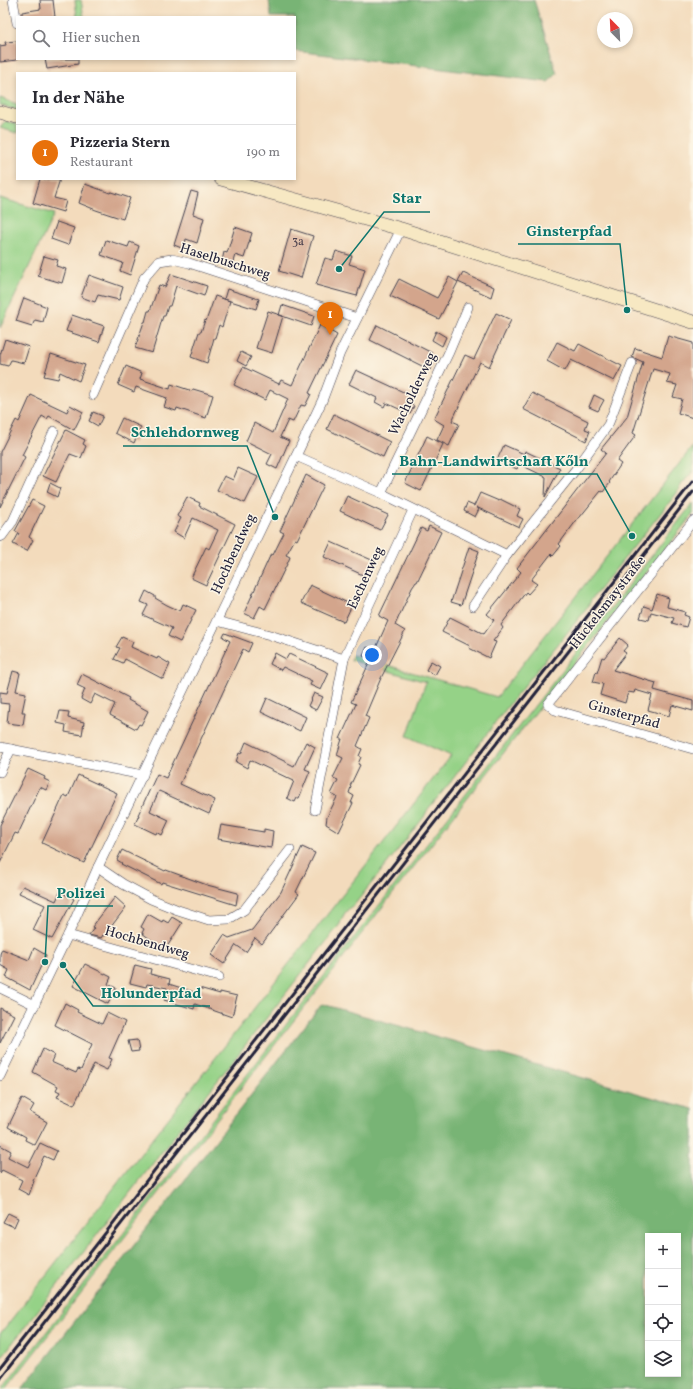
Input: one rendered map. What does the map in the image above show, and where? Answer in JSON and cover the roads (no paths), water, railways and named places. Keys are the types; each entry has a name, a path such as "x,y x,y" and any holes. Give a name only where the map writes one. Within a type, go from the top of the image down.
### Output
{"main road":[{"path":"0,112 16,117"},
{"path":"224,180 401,229 693,322"}],"street":[{"path":"13,0 16,17"},
{"name":"Hochbendweg","path":"0,1076 68,935 98,867 218,621 322,401 340,353 401,229"},
{"name":"Haselbuschweg","path":"92,395 144,278 159,261 172,259 189,263 358,318"},
{"name":"Wacholderweg","path":"381,493 468,307"},
{"path":"473,606 507,555 576,469 608,425 632,363"},
{"path":"0,537 13,521 54,431"},
{"path":"296,456 381,493 507,555"},
{"name":"Eschenweg","path":"315,810 344,659 414,510"},
{"name":"Hückelsmaystraße","path":"548,704 693,521"},
{"path":"218,621 270,635 344,659"},
{"name":"Ginsterpfad","path":"548,704 555,710 693,749"},
{"path":"0,747 143,775"},
{"path":"0,772 11,749"},
{"path":"98,867 123,884 151,899 178,910 209,920 229,919 244,910 290,850"},
{"name":"Hochbendweg","path":"68,935 219,977"},
{"path":"0,988 35,1005"}],"railway":[{"path":"0,1368 693,481"},
{"path":"0,1379 693,492"}],"place":[{"name":"Star","path":"339,269"},
{"name":"Ginsterpfad","path":"627,310"},
{"name":"Pizzeria Stern","path":"330,335"},
{"name":"Schlehdornweg","path":"275,517"},
{"name":"Bahn-Landwirtschaft Kőln","path":"632,536"},
{"name":"Polizei","path":"45,962"},
{"name":"Holunderpfad","path":"63,965"}]}
